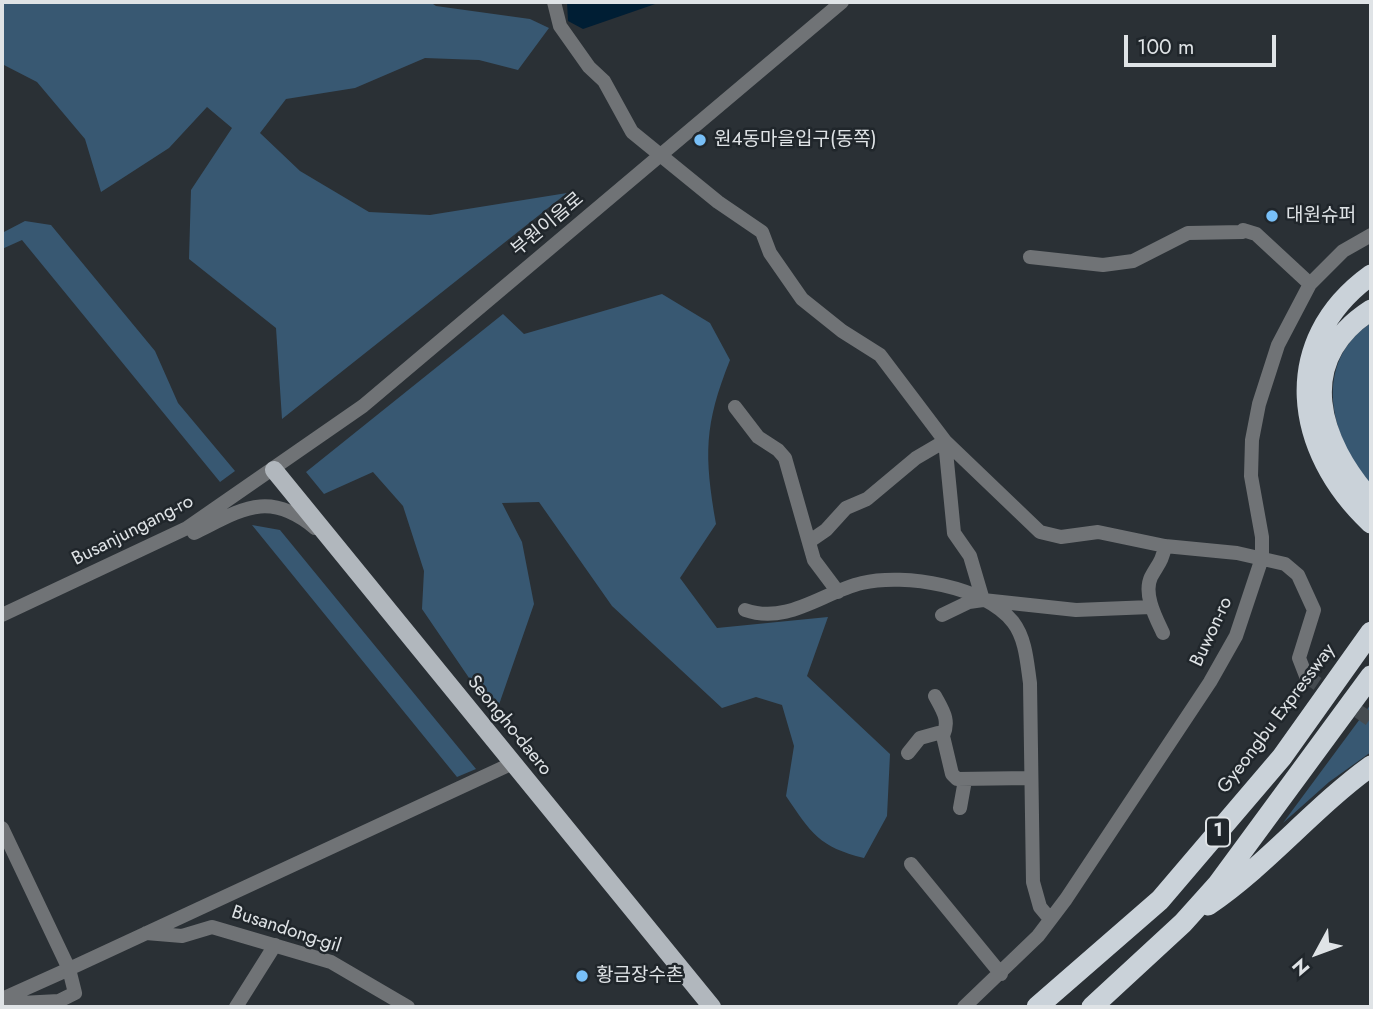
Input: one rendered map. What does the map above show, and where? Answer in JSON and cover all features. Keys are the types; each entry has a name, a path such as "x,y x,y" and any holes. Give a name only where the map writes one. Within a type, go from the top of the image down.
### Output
{"highway":[{"path":"1371,275 1333,310 1307,371 1306,401 1312,434 1321,458 1332,478 1371,523"},
{"path":"1371,310 1357,319 1333,348 1322,383 1322,417 1333,449 1351,477 1371,500"},
{"name":"Gyeongbu Expressway","path":"1037,1007 1160,900 1282,757 1371,632"},
{"name":"1","path":"1092,1007 1184,923 1269,817 1371,676"},
{"path":"1184,923 1234,888 1309,816 1371,766"}],"main road":[{"name":"Seongho-daero","path":"274,470 712,1007"}],"street":[{"path":"554,2 560,26 570,43 604,81 632,132 762,232 770,253 802,299 842,331 880,355 945,442 1040,532 1061,537 1098,532 1165,546 1262,558 1285,564 1298,575 1314,610 1299,657 1306,676"},
{"name":"부원이음로","path":"274,470 363,406 842,2"},
{"path":"1030,257 1103,265 1133,261 1188,233 1243,231 1256,233 1310,284"},
{"name":"Buwon-ro","path":"964,1007 1001,974 1050,919 1210,682 1236,636 1262,558 1262,537 1251,476 1252,440 1259,404 1278,345 1310,284 1343,251 1371,235"},
{"path":"735,407 758,438 778,450 785,458 814,560 838,592"},
{"path":"810,541 826,530 846,508 867,499 916,457 945,442"},
{"path":"945,442 954,533 970,556 983,600"},
{"name":"Busanjungang-ro","path":"2,615 187,528 274,470"},
{"path":"149,547 186,537 250,506 260,505 270,505 301,517 334,544"},
{"path":"1163,633 1151,607 1150,579 1162,564 1165,546"},
{"path":"745,610 758,614 774,614 795,610 860,583 882,579 923,581 983,600 1076,610 1151,607"},
{"path":"942,614 969,602 983,600 999,609 1013,622 1026,655 1030,683 1033,883 1040,907 1050,919"},
{"path":"935,696 947,717 943,736 952,774 957,779 1030,778"},
{"path":"908,753 920,738 937,733 943,736"},
{"path":"2,999 513,763"},
{"path":"960,808 965,780"},
{"path":"2,828 69,969 75,993 59,1001 2,1004"},
{"path":"911,864 1001,974"},
{"name":"Busandong-gil","path":"144,933 182,936 212,927 331,962 408,1007"},
{"path":"236,1007 275,945"}],"shaded area":[{"path":"2,2 430,2 436,6 530,19 549,28 518,70 479,60 425,58 355,88 286,99 260,133 300,171 369,212 430,215 567,193 282,419 276,328 189,259 191,190 232,128 207,107 169,148 101,192 85,139 37,82 2,64"},
{"path":"567,2 661,2 583,29 568,21"},
{"path":"25,221 51,225 155,351 178,403 235,471 220,482 22,240 2,249 2,233"},
{"path":"662,294 710,323 730,360 715,403 709,440 709,478 716,524 680,578 717,628 828,617 807,676 890,754 887,816 864,858 836,849 818,837 802,820 786,796 794,746 782,705 756,697 722,708 612,606 539,502 502,503 522,542 534,604 495,716 422,609 424,571 403,506 373,472 324,494 306,472 503,314 524,334"},
{"path":"1371,323 1371,484 1345,445 1333,400 1334,379 1340,358 1352,339"},
{"path":"252,525 280,530 476,769 457,777"},
{"path":"1371,704 1371,752 1329,782 1283,823"}],"tunnel":[{"path":"1306,676 1371,720"}],"place":[{"name":"원4동마을입구(동쪽)","path":"700,140"},
{"name":"대원슈퍼","path":"1272,216"},
{"name":"황금장수촌","path":"582,976"}]}
